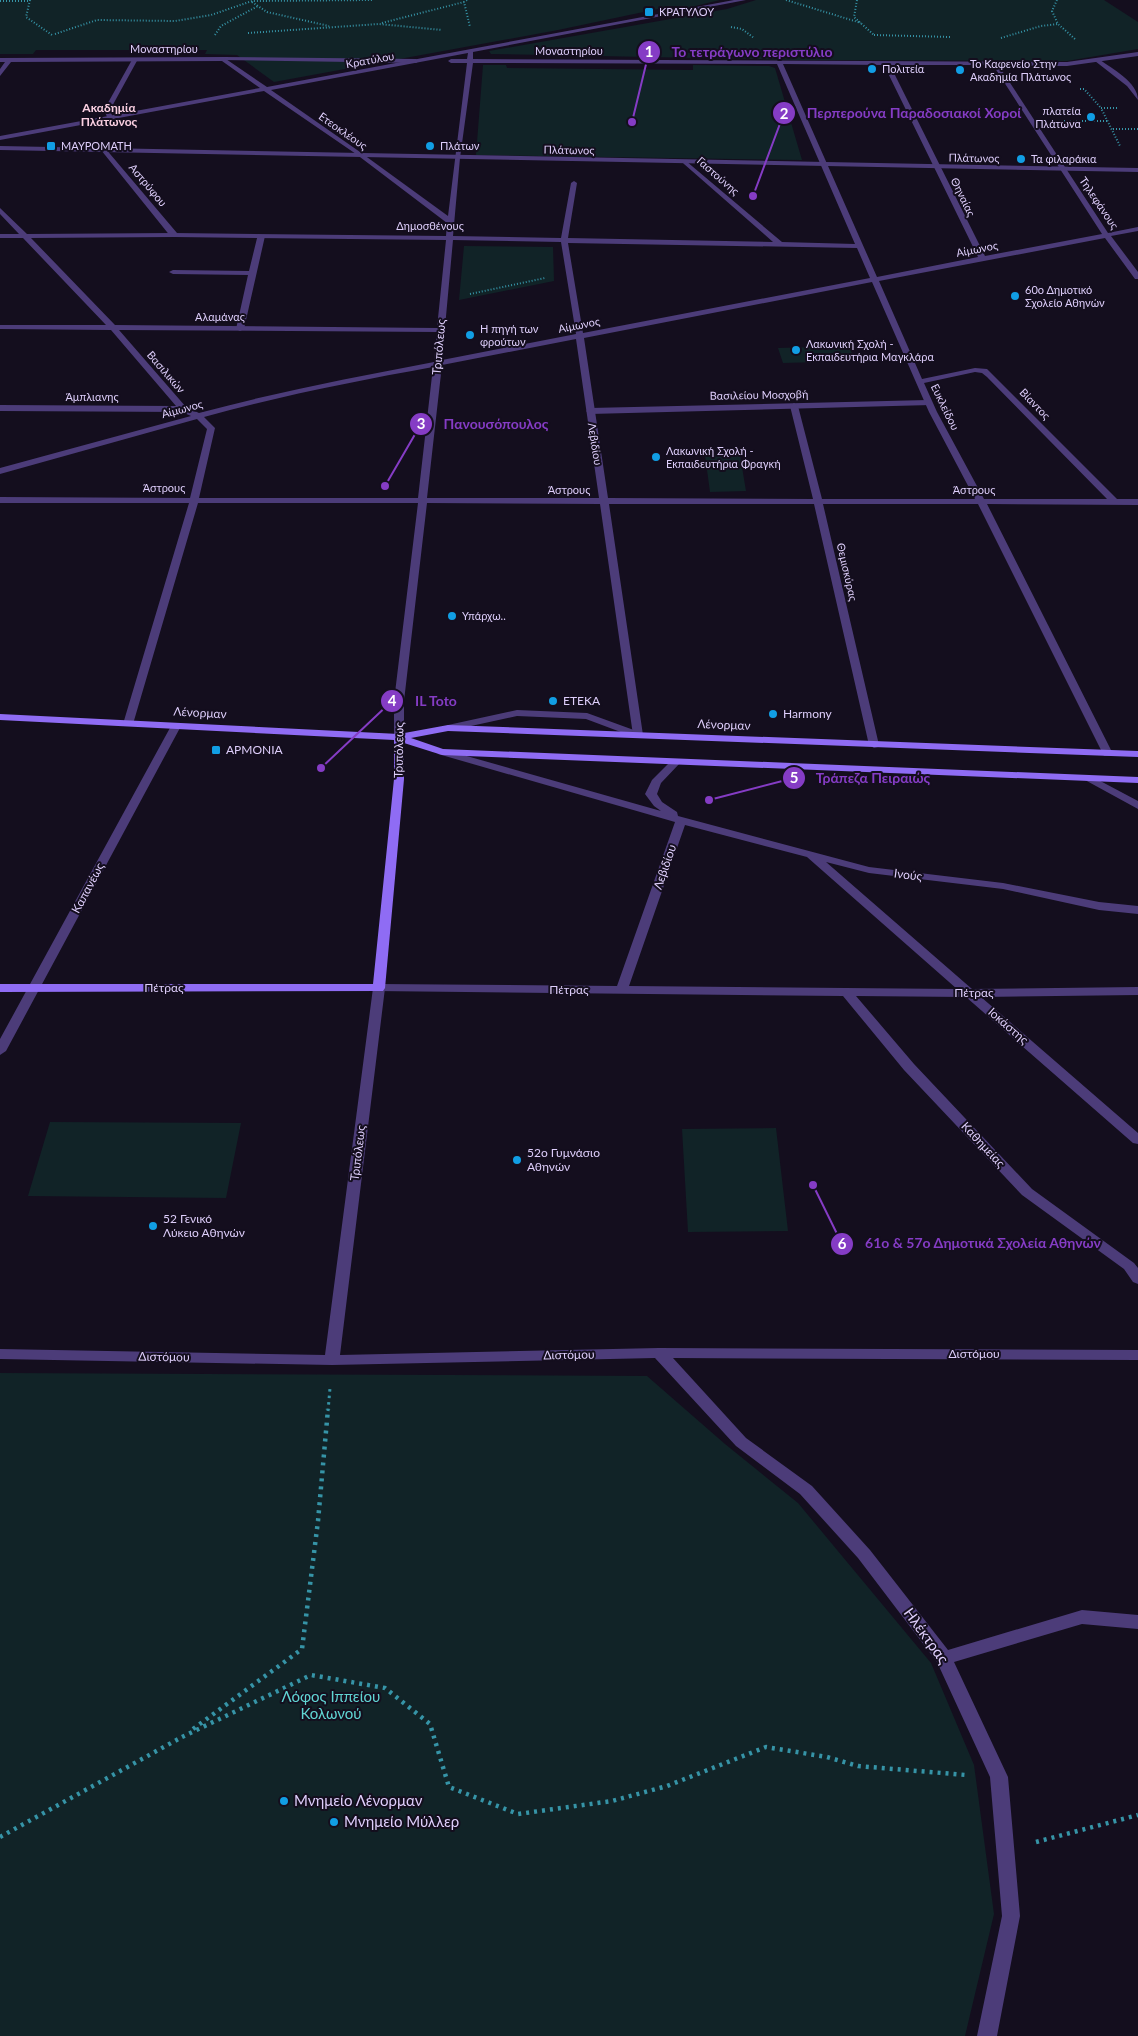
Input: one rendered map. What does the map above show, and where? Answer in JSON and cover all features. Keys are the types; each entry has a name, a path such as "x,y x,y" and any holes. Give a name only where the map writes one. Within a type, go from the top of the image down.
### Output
{"main road":[{"name":"Λένορμαν","path":"0,717 399,737 448,728 1138,754"},
{"name":"Λένορμαν","path":"399,737 442,752 1138,780"},
{"name":"Τριπόλεως","path":"379,988 399,779 399,737"},
{"name":"Πέτρας","path":"0,988 379,988"}],"street":[{"name":"Κρατύλου","path":"0,138 743,0"},
{"name":"Τριπόλεως","path":"399,737 399,701 437,363 456,158 471,51"},
{"name":"Μοναστηρίου","path":"0,60 223,59 1067,64 1138,54"},
{"path":"110,118 107,110 135,59"},
{"name":"Ετεοκλέους","path":"223,59 451,222"},
{"path":"0,74 9,60"},
{"path":"1098,60 1129,85 1138,98"},
{"name":"Ευκλείδου","path":"778,62 928,403 981,502 1108,754"},
{"name":"Θηναίας","path":"886,62 983,259"},
{"name":"Τηλεφάνους","path":"995,64 1106,235 1138,277"},
{"name":"Πλάτωνος","path":"0,148 1135,170"},
{"name":"Αστρύφου","path":"103,149 174,235"},
{"name":"Γαστούνης","path":"686,162 781,245"},
{"name":"Λεβιδίου","path":"574,183 564,239 580,336 638,735"},
{"name":"Βασιλικών","path":"0,210 113,328 183,409 198,416"},
{"name":"Αίμωνος","path":"0,471 198,416 306,390 437,363 1138,229"},
{"name":"Δημοσθένους","path":"0,236 174,235 564,239 859,246"},
{"path":"240,328 261,236"},
{"path":"173,272 253,272"},
{"name":"Αλαμάνας","path":"0,327 440,330"},
{"name":"Βίαντος","path":"919,382 975,370 984,370 1115,502"},
{"name":"Βασιλείου Μοσχοβή","path":"590,411 928,403"},
{"name":"Θεμισκύρας","path":"794,406 874,745"},
{"name":"Άμπλιανης","path":"0,408 183,409"},
{"path":"128,724 194,500 211,428 198,416"},
{"name":"Άστρους","path":"0,500 1138,502"},
{"path":"448,728 517,712 587,716 638,735"},
{"name":"Καπανέως","path":"0,1051 176,726"},
{"name":"Λένορμαν","path":"442,752 681,820"},
{"path":"675,762 656,782 651,794 658,804 681,820"},
{"path":"1089,778 1138,806"},
{"name":"Λεβιδίου","path":"622,990 681,820"},
{"name":"Ινούς","path":"681,820 869,870 1003,886 1099,906 1138,910"},
{"name":"Ιοκάστης","path":"809,853 1138,1140"},
{"name":"Τριπόλεως","path":"332,1360 379,988"},
{"name":"Πέτρας","path":"379,988 971,993 1138,991"},
{"name":"Καθημείας","path":"846,991 909,1067 1027,1192 1129,1266 1138,1278"},
{"name":"Διστόμου","path":"0,1354 332,1360 659,1353 1138,1355"},
{"name":"Ηλέκτρας","path":"659,1353 741,1442 806,1490 864,1554 944,1658 999,1778 1011,1916 987,2036"},
{"path":"944,1658 1082,1617 1138,1622"}],"path":[{"path":"0,1 29,0 26,17 52,35 62,35"},
{"path":"44,38 97,20 175,21 211,15 251,1 372,0"},
{"path":"786,0 861,23"},
{"path":"857,0 854,17 874,35 886,62"},
{"path":"1057,0 1052,11 1058,24 1098,60"},
{"path":"251,1 267,12 333,27"},
{"path":"379,24 464,2"},
{"path":"215,35 221,26 236,16 258,6"},
{"path":"244,33 379,24 444,30"},
{"path":"725,26 742,29 758,41"},
{"path":"874,35 951,37"},
{"path":"1075,89 1084,88 1101,108 1135,170"},
{"path":"1101,108 1119,108"},
{"path":"1032,122 1108,121"},
{"path":"1113,129 1138,129"},
{"path":"443,300 570,273"},
{"path":"182,1737 302,1649 318,1521 332,1360"},
{"path":"0,1838 182,1737 311,1675 385,1688 430,1724 449,1787 518,1814 612,1800 658,1788 766,1747 827,1757 858,1766 999,1778"},
{"path":"1004,1850 1138,1815"}],"green space":[{"path":"0,0 720,0 687,8 672,6 558,30 274,82 237,55 205,54 207,50 36,50 33,54 0,54"},
{"path":"756,0 1104,0 1138,22 1138,49 1067,61 797,60 491,54 489,51 727,9"},
{"path":"483,65 506,65 507,68 693,70 693,65 769,66 775,68 802,160 476,155"},
{"path":"464,246 553,247 554,281 459,300"},
{"path":"849,346 855,361 783,363 778,348"},
{"path":"705,455 740,455 746,491 710,492"},
{"path":"50,1122 241,1123 226,1198 28,1196"},
{"path":"776,1128 788,1231 688,1232 682,1129"},
{"name":"Λόφος Ιππείου Κολωνού","path":"0,1373 647,1376 725,1444 798,1503 931,1663 974,1765 994,1914 965,2036 0,2036"}],"place":[{"name":"ΚΡΑΤΥΛΟΥ","path":"649,12"},
{"name":"Πολιτεία","path":"872,69"},
{"name":"Το Καφενείο Στην Ακαδημία Πλάτωνος","path":"960,70"},
{"name":"πλατεία Πλάτωνα","path":"1091,117"},
{"name":"Το τετράγωνο περιστύλιο","path":"632,122"},
{"name":"ΜΑΥΡΟΜΑΤΗ","path":"51,146"},
{"name":"Πλάτων","path":"430,146"},
{"name":"Τα φιλαράκια","path":"1021,159"},
{"name":"Περπερούνα Παραδοσιακοί Χοροί","path":"753,196"},
{"name":"60ο Δημοτικό Σχολείο Αθηνών","path":"1015,296"},
{"name":"Η πηγή των φρούτων","path":"470,335"},
{"name":"Λακωνική Σχολή - Εκπαιδευτήρια Μαγκλάρα","path":"796,350"},
{"name":"Λακωνική Σχολή - Εκπαιδευτήρια Φραγκή","path":"656,457"},
{"name":"Πανουσόπουλος","path":"385,486"},
{"name":"Υπάρχω..","path":"452,616"},
{"name":"ΕΤΕΚΑ","path":"553,701"},
{"name":"Harmony","path":"773,714"},
{"name":"ΑΡΜΟΝΙΑ","path":"216,750"},
{"name":"IL Toto","path":"321,768"},
{"name":"Τράπεζα Πειραιώς","path":"709,800"},
{"name":"52ο Γυμνάσιο Αθηνών","path":"517,1160"},
{"name":"61ο & 57ο Δημοτικά Σχολεία Αθηνών","path":"813,1185"},
{"name":"52 Γενικό Λύκειο Αθηνών","path":"153,1226"},
{"name":"Μνημείο Λένορμαν","path":"284,1801"},
{"name":"Μνημείο Μύλλερ","path":"334,1822"}],"district":[{"name":"Ακαδημία Πλάτωνος","path":"109,115"}]}
